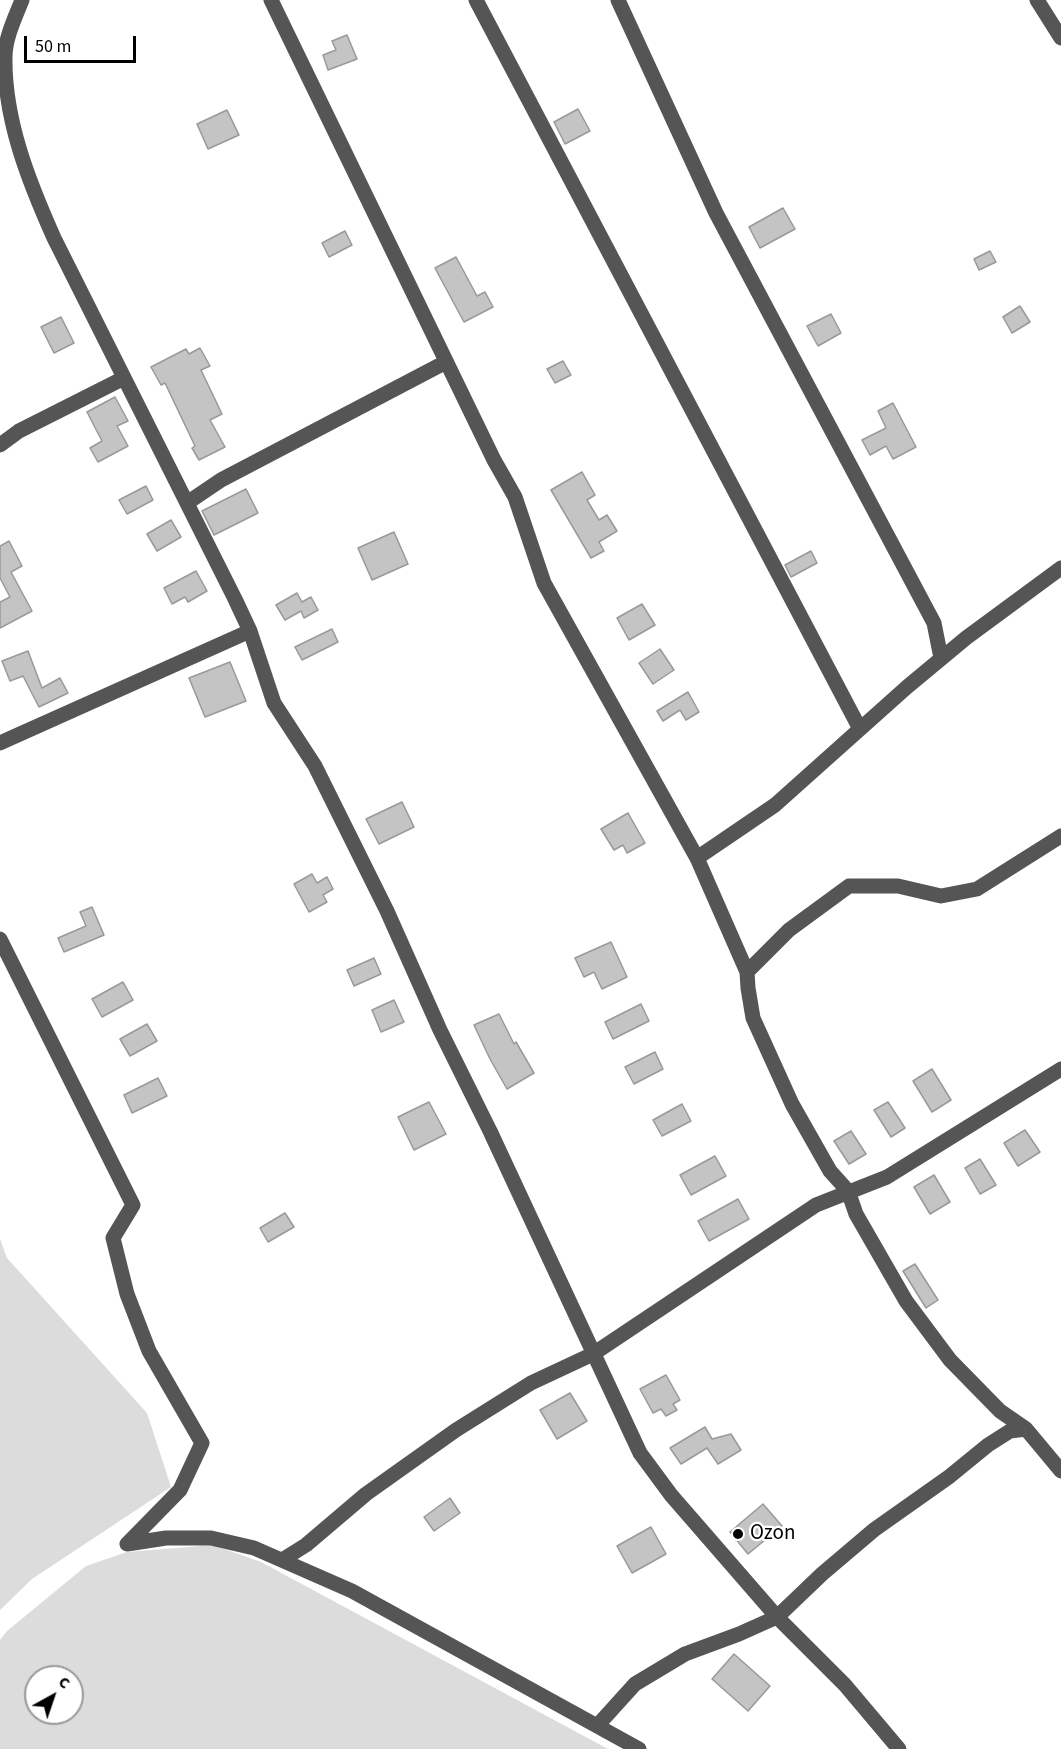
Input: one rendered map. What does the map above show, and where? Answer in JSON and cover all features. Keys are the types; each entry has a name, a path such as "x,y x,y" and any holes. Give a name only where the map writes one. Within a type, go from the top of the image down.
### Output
{"street":[{"path":"22,0 12,26 5,56 10,107 28,178 54,238 249,631 274,704 315,766 387,911 440,1030 490,1131 640,1453 671,1495 777,1617 845,1685 899,1749"},
{"path":"271,0 494,460 515,497 544,583 698,858 747,972 753,1018 792,1104 830,1171 848,1191 856,1214 906,1301 950,1360 1000,1411 1026,1429 1061,1471"},
{"path":"476,0 860,729"},
{"path":"618,0 716,213 934,622 941,658"},
{"path":"1038,0 1061,38"},
{"path":"187,503 221,480 446,362"},
{"path":"0,445 19,431 124,378"},
{"path":"698,858 775,805 941,658 1061,568"},
{"path":"0,743 249,631"},
{"path":"747,972 789,930 849,886 898,886 941,896 977,889 1061,836"},
{"path":"0,939 133,1205 113,1238 127,1294 149,1351 202,1443 180,1490 127,1544 166,1538 211,1538 254,1548 352,1591 639,1749"},
{"path":"282,1560 306,1545 366,1494 456,1430 531,1383 593,1354 816,1205 887,1177 1061,1069"},
{"path":"597,1726 635,1684 685,1654 777,1617 822,1574 875,1530 950,1476 988,1445 1010,1431 1026,1429"}],"shaded area":[{"path":"0,1239 7,1258 147,1413 171,1487 32,1579 0,1610"},
{"path":"213,1545 261,1562 608,1749 0,1749 0,1640 7,1631 86,1566 127,1552"}],"building":[{"path":"347,35 357,59 328,70 323,55 336,50 332,41"},
{"path":"578,109 590,131 565,144 554,122"},
{"path":"227,110 239,135 208,149 197,124"},
{"path":"783,208 795,229 760,248 749,227"},
{"path":"345,231 352,245 329,257 322,243"},
{"path":"990,251 996,262 979,270 974,259"},
{"path":"456,257 477,296 485,292 493,307 464,322 435,268"},
{"path":"1020,306 1030,322 1012,333 1003,317"},
{"path":"831,314 841,333 818,346 807,326"},
{"path":"61,317 74,343 54,353 41,327"},
{"path":"200,348 210,366 201,370 222,414 210,420 225,447 199,460 192,448 195,446 165,383 161,385 151,367 186,349 189,354"},
{"path":"563,361 571,375 555,383 547,369"},
{"path":"115,397 128,421 117,426 128,446 98,462 90,448 102,441 87,412"},
{"path":"893,403 916,447 893,459 886,446 870,455 862,440 886,428 878,411"},
{"path":"582,472 595,495 587,500 599,520 607,515 617,531 599,542 604,551 591,558 551,490"},
{"path":"146,486 153,500 127,514 119,500"},
{"path":"246,489 258,513 214,535 202,511"},
{"path":"171,520 181,537 157,551 147,534"},
{"path":"394,532 408,564 372,580 358,548"},
{"path":"9,541 22,566 11,572 32,611 0,628 0,602 10,597 0,578 0,546"},
{"path":"811,551 817,563 791,577 785,565"},
{"path":"196,571 207,591 188,602 185,597 172,604 164,588"},
{"path":"297,593 302,602 311,597 318,610 304,618 301,611 285,620 276,605"},
{"path":"642,604 655,625 629,640 617,618"},
{"path":"332,629 338,642 302,660 295,647"},
{"path":"660,649 674,670 653,684 639,663"},
{"path":"28,651 42,688 60,678 68,693 39,707 23,676 10,681 2,661"},
{"path":"230,662 246,701 205,717 189,678"},
{"path":"688,692 699,712 686,720 680,710 663,721 657,711"},
{"path":"402,802 414,827 379,844 366,819"},
{"path":"628,813 645,843 627,853 623,845 614,850 601,829"},
{"path":"312,874 317,883 327,877 333,889 323,895 327,902 309,912 294,884"},
{"path":"92,907 104,935 64,952 58,938 86,926 80,912"},
{"path":"611,942 627,977 602,989 594,972 584,977 575,958"},
{"path":"374,958 381,974 354,986 347,970"},
{"path":"123,982 133,1000 102,1017 92,999"},
{"path":"394,1000 404,1022 381,1032 372,1010"},
{"path":"641,1004 649,1021 613,1039 605,1022"},
{"path":"499,1014 514,1044 516,1042 534,1073 507,1089 474,1025"},
{"path":"147,1024 157,1041 130,1056 120,1039"},
{"path":"655,1052 663,1069 634,1084 625,1067"},
{"path":"932,1069 951,1100 932,1112 913,1081"},
{"path":"158,1078 167,1096 132,1113 124,1095"},
{"path":"429,1102 446,1134 414,1150 398,1117"},
{"path":"888,1102 905,1128 891,1137 874,1110"},
{"path":"682,1104 691,1121 662,1136 653,1120"},
{"path":"1025,1130 1040,1152 1018,1166 1004,1143"},
{"path":"851,1131 866,1154 849,1164 834,1141"},
{"path":"715,1156 726,1176 691,1195 680,1175"},
{"path":"980,1159 996,1185 980,1194 965,1168"},
{"path":"934,1175 950,1202 930,1214 914,1187"},
{"path":"738,1199 749,1219 709,1241 698,1221"},
{"path":"285,1213 294,1227 268,1242 260,1228"},
{"path":"915,1264 938,1300 926,1308 903,1271"},
{"path":"666,1375 680,1400 673,1404 677,1410 666,1416 661,1409 653,1413 640,1389"},
{"path":"570,1393 587,1421 557,1439 540,1410"},
{"path":"705,1427 712,1439 731,1434 741,1450 718,1464 707,1448 681,1464 670,1448"},
{"path":"450,1498 460,1513 434,1531 424,1517"},
{"path":"763,1504 782,1526 748,1554 730,1532"},
{"path":"651,1527 666,1554 632,1573 617,1546"},
{"path":"734,1654 770,1686 748,1711 712,1679"}],"place":[{"name":"Ozon","path":"738,1534"}]}
